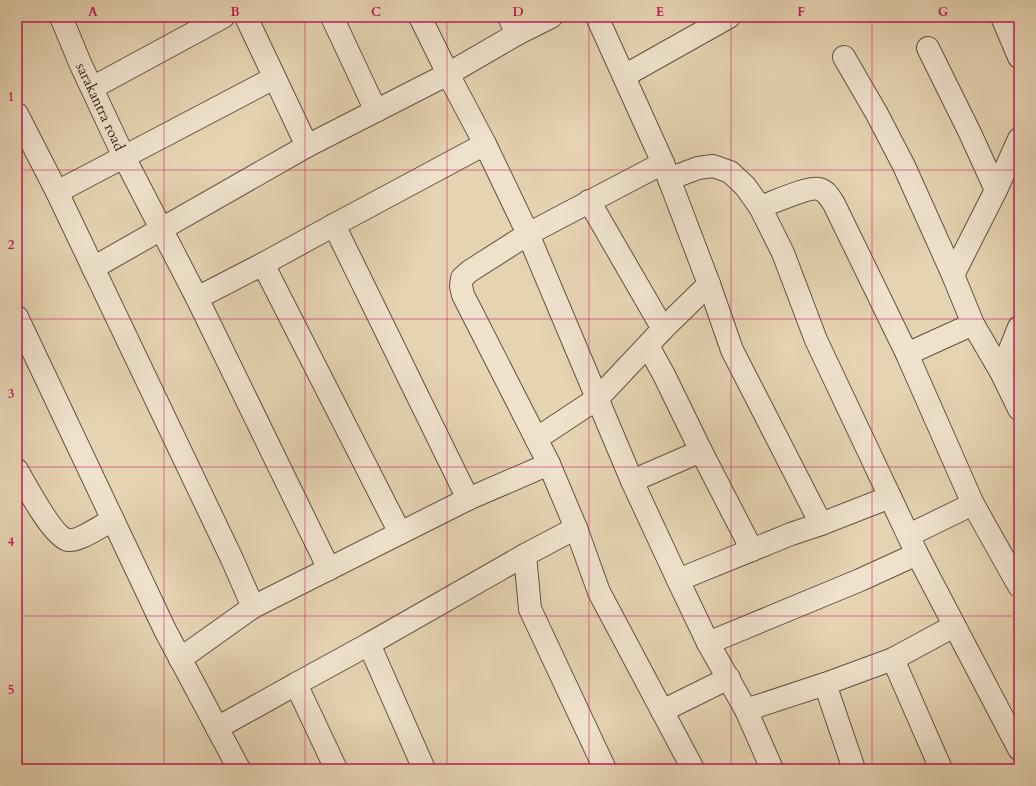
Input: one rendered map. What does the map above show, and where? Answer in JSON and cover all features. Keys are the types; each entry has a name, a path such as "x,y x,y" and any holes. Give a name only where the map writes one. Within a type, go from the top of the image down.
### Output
{"street":[{"name":"sarakantra road","path":"56,192 124,157 61,17"},
{"path":"92,88 223,17"},
{"path":"246,17 307,146"},
{"path":"332,17 376,111"},
{"path":"420,17 485,144 528,234 632,481 708,643 746,710 772,769"},
{"path":"93,268 307,146 448,74 513,26 551,17"},
{"path":"597,17 666,171 709,284 732,350 821,524"},
{"path":"624,76 729,17"},
{"path":"1002,17 1019,57"},
{"path":"928,48 996,190"},
{"path":"844,57 877,114 904,166 973,324 1009,366"},
{"path":"274,78 124,157 197,298 329,569"},
{"path":"17,114 93,268 232,559 253,607"},
{"path":"952,275 996,190 1019,139"},
{"path":"197,298 485,144"},
{"path":"693,769 599,592 576,528 549,464 462,295 461,286 462,278 470,271 528,234 589,201 666,171 713,166 730,172 745,186 760,207 783,253 816,340 890,497 954,626 1019,749"},
{"path":"760,207 809,189 819,189 827,193 834,204 907,354 973,504 1019,586"},
{"path":"589,201 663,329"},
{"path":"334,225 468,499"},
{"path":"263,264 400,533"},
{"path":"536,439 598,398 663,329 709,284"},
{"path":"17,317 165,630 239,769"},
{"path":"907,354 973,324"},
{"path":"1019,327 1009,366 1019,409"},
{"path":"648,346 752,550"},
{"path":"632,481 701,451"},
{"path":"180,659 253,607 468,499 549,464"},
{"path":"17,470 47,520 59,535 67,540 77,539 113,520"},
{"path":"678,580 791,534 890,497"},
{"path":"708,643 860,580 973,504"},
{"path":"217,728 369,644 525,555 576,528"},
{"path":"525,555 530,609 604,769"},
{"path":"746,710 825,684 893,659 954,626"},
{"path":"369,644 424,769"},
{"path":"893,659 941,769"},
{"path":"662,711 729,678"},
{"path":"296,684 336,769"},
{"path":"825,684 854,769"}]}
